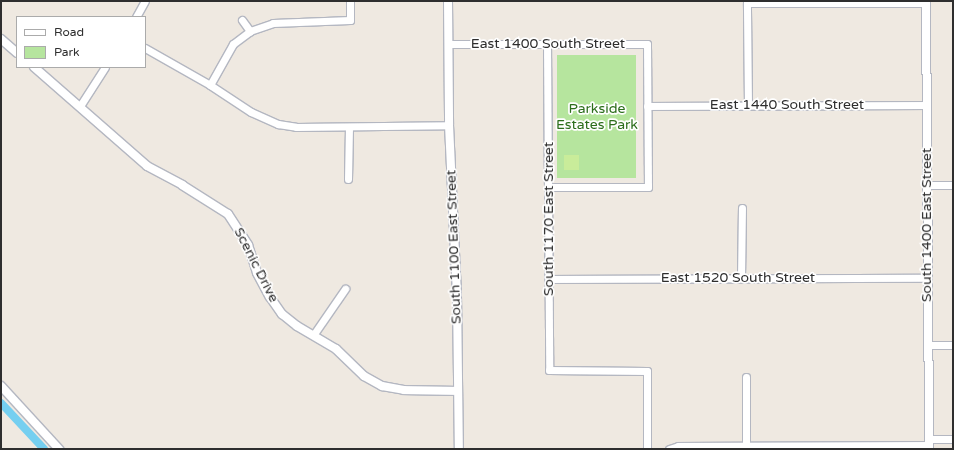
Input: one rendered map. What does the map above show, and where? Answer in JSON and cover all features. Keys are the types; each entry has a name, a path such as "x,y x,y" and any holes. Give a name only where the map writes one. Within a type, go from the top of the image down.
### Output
{"street":[{"path":"137,16 145,1"},
{"path":"210,85 233,44 250,31 273,23 350,20 350,1"},
{"name":"South 1100 East Street","path":"448,1 449,125 457,296 457,391 459,449"},
{"path":"748,105 747,3 926,2"},
{"name":"South 1400 East Street","path":"926,2 928,445"},
{"path":"242,20 250,31"},
{"path":"1,39 16,52"},
{"name":"East 1400 South Street","path":"448,44 647,44 648,106"},
{"name":"South 1170 East Street","path":"547,44 549,370 647,371 647,449"},
{"path":"146,49 210,85 251,112 269,121 296,127 449,125"},
{"name":"Scenic Drive","path":"35,68 147,166 182,185 228,214 248,245 257,273 270,298 282,314 297,326 314,334 336,349 364,376 382,386 404,390 457,391"},
{"path":"80,106 104,68"},
{"name":"East 1440 South Street","path":"648,106 926,105"},
{"path":"549,187 648,187 648,106"},
{"path":"348,179 349,127"},
{"path":"927,185 953,185"},
{"path":"741,278 742,208"},
{"name":"East 1520 South Street","path":"549,279 927,278"},
{"path":"314,334 345,289"},
{"path":"928,345 953,345"},
{"path":"746,377 746,447"},
{"path":"1,386 59,449"},
{"path":"669,449 678,446 746,447 928,445 953,439"}],"green space":[{"name":"Parkside Estates Park","path":"557,55 636,55 636,178 557,178"},
{"path":"564,155 579,155 579,170 564,170"}],"waterway":[{"path":"1,403 44,449"}]}
